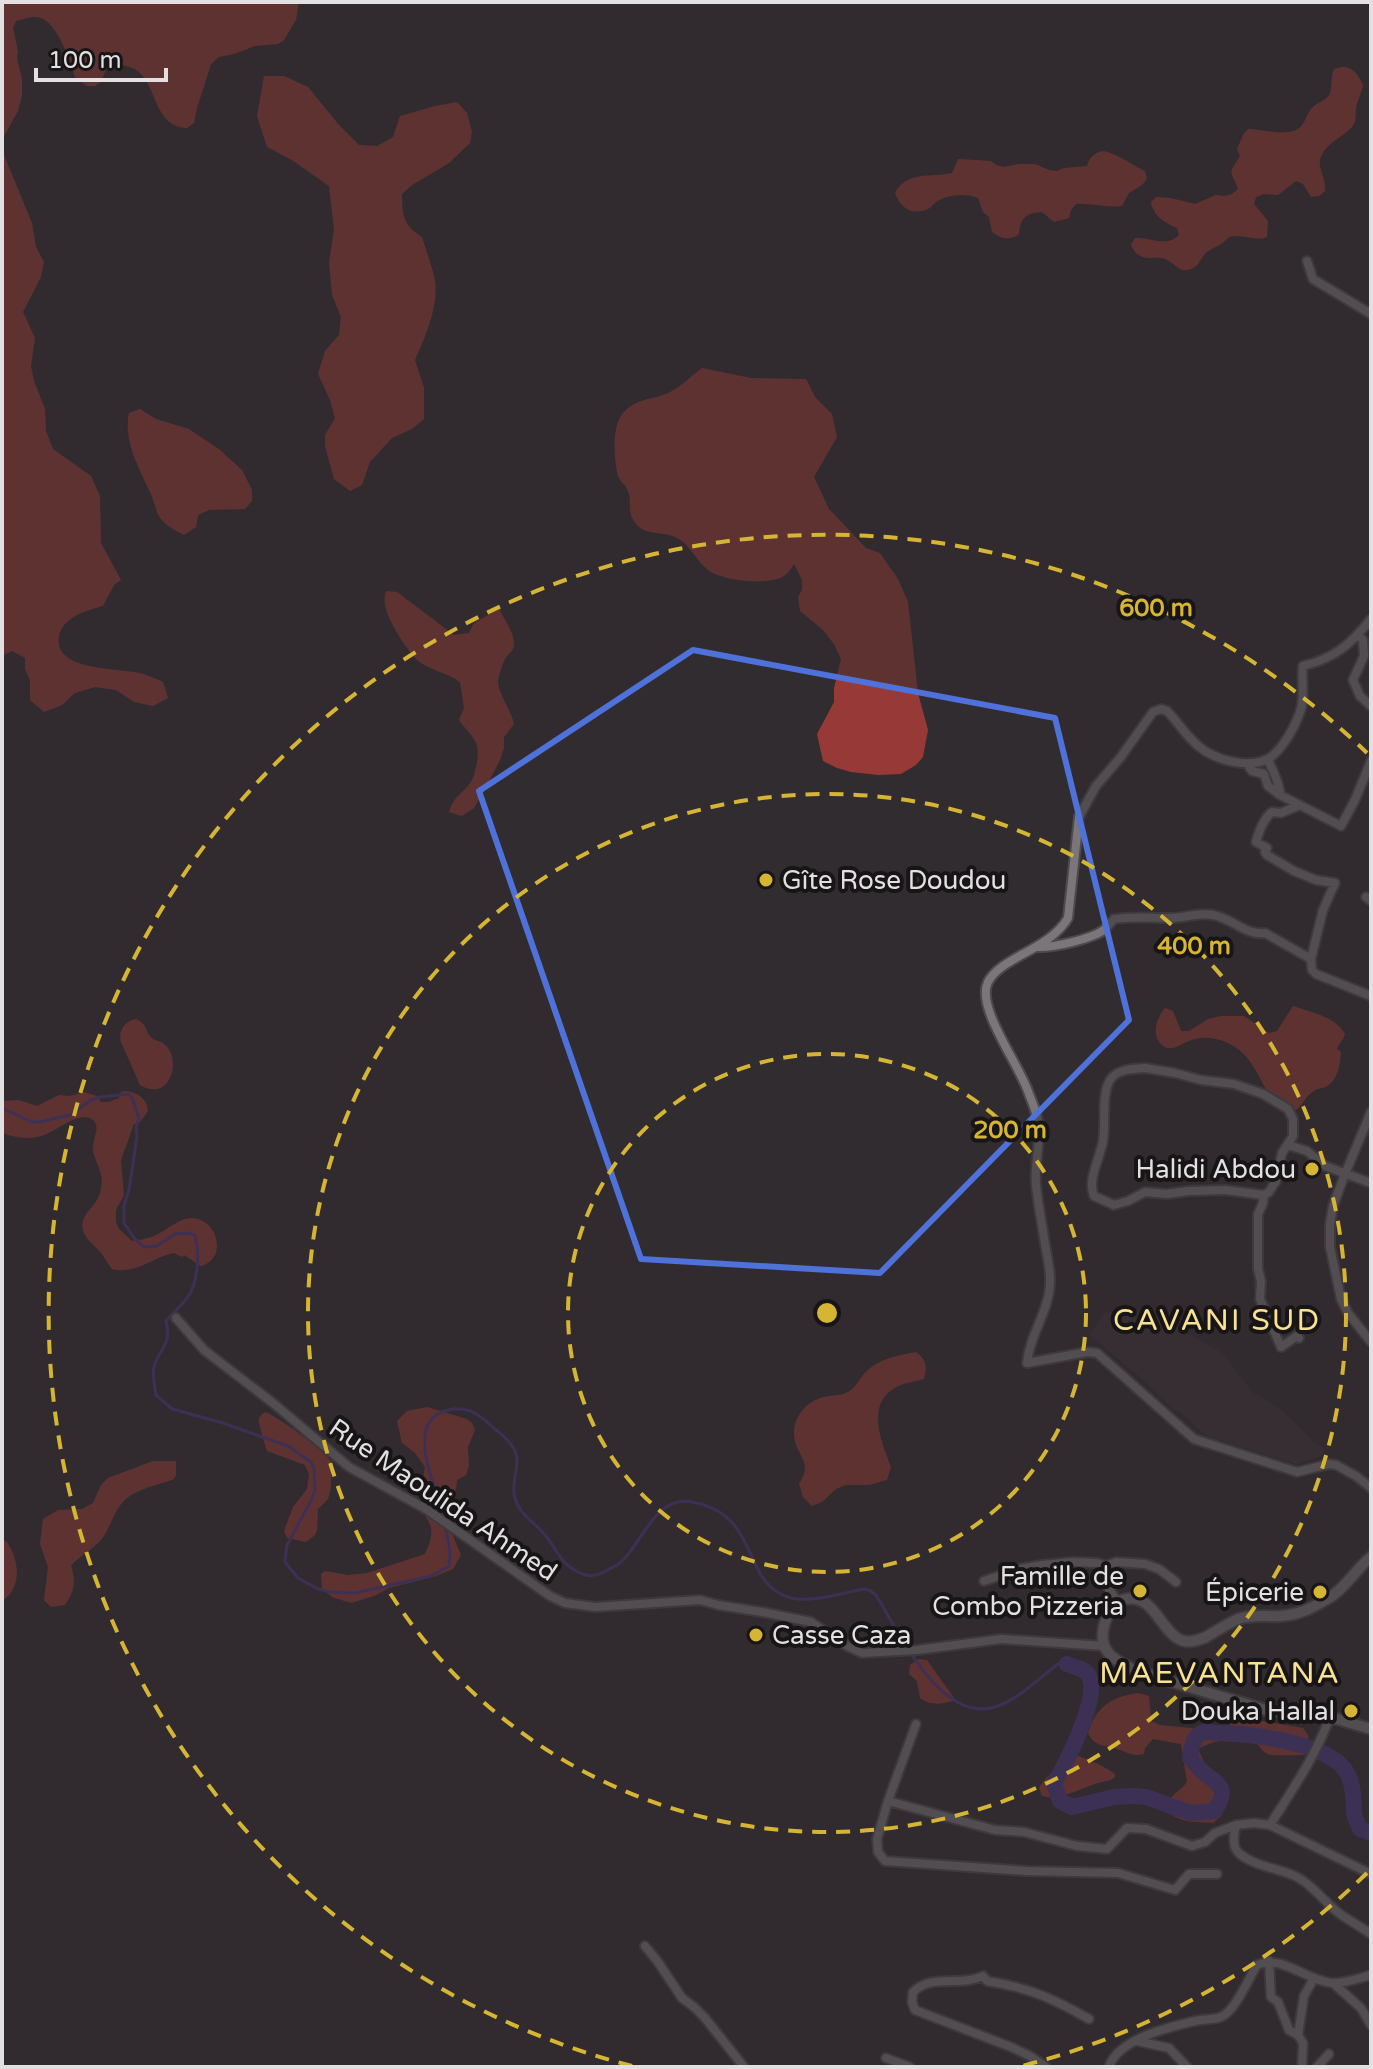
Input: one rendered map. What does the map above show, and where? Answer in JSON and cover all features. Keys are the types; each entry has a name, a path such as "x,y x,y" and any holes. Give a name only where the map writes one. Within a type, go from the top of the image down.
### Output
{"street":[{"path":"1307,261 1313,279 1371,314"},
{"path":"1371,619 1340,651 1326,660 1303,666 1301,708 1287,736 1268,759 1250,763 1223,759 1204,751 1167,711 1161,709 1153,712 1096,786 1079,817 1068,918 1054,935 994,973 987,983 985,995 994,1026 1026,1085 1039,1129 1035,1179 1051,1276 1045,1307 1028,1349 1027,1363 1087,1352 1097,1353 1194,1439 1297,1472 1336,1465 1371,1488"},
{"path":"1358,635 1363,640 1364,656 1353,680 1360,696 1371,706"},
{"path":"1268,759 1280,786 1280,795"},
{"path":"1250,763 1252,771 1264,774 1268,786 1280,795 1341,826 1371,761"},
{"path":"1300,805 1281,813 1272,812 1262,824 1256,842 1267,848 1267,855 1294,871 1316,880 1335,883 1323,910 1311,959 1312,970 1371,996"},
{"path":"1037,947 1053,948 1078,941 1104,930 1114,919 1202,914 1228,919 1257,934 1265,933 1311,959"},
{"path":"1145,1068 1234,1084 1263,1094 1288,1109 1293,1119 1293,1136 1288,1145 1282,1153 1276,1181 1264,1195 1225,1190 1167,1194 1145,1192 1114,1205 1094,1196 1091,1189 1102,1149 1108,1087 1111,1079 1121,1072 1145,1068"},
{"path":"1371,1112 1333,1206 1330,1224 1330,1247 1341,1299 1371,1342"},
{"path":"1288,1145 1307,1151 1325,1166 1371,1183"},
{"path":"1264,1195 1258,1214 1260,1299 1281,1347 1297,1336 1299,1338"},
{"name":"Rue Maoulida Ahmed","path":"176,1318 204,1350 349,1467 426,1509 550,1596 565,1603 595,1607 700,1600 811,1622 862,1653 917,1650 1001,1639 1104,1646"},
{"path":"1371,1557 1335,1594 1301,1613 1238,1619 1197,1641 1186,1642 1178,1639 1148,1604 1128,1598 1118,1602 1108,1616 1104,1631 1104,1646 1116,1661 1136,1671 1266,1710 1330,1717 1371,1729"},
{"path":"984,1581 1042,1565 1073,1562 1106,1566 1116,1562 1145,1564 1159,1569 1176,1582"},
{"path":"1106,1566 1109,1589 1118,1602"},
{"path":"1270,1825 1319,1746 1330,1717"},
{"path":"916,1724 877,1839 878,1852 885,1861 1027,1871 1118,1873 1175,1890 1189,1874 1217,1874"},
{"path":"888,1801 995,1830 1024,1832 1077,1846 1107,1849 1127,1828 1146,1829 1192,1846 1236,1825 1270,1825 1371,1874"},
{"path":"1236,1825 1233,1840 1239,1854 1300,1879 1338,1913 1371,1934"},
{"path":"645,1946 682,1998 705,2018 744,2067"},
{"path":"1269,1961 1271,1997 1278,2002 1289,2030 1298,2035 1303,2043 1302,2067"},
{"path":"1109,2067 1118,2052 1148,2035 1184,2023 1221,2016 1237,2000 1257,1965 1269,1961 1333,1983 1371,1975"},
{"path":"1046,2067 1011,2047 915,2010 913,1992 949,1980 975,1980 983,1976 987,1981 1037,1992 1089,2019"},
{"path":"1298,2035 1304,1996 1314,1978"},
{"path":"1333,1983 1361,2008 1371,2025"},
{"path":"1137,2041 1169,2048 1187,2067"},
{"path":"1317,2067 1329,2054"},
{"path":"886,2058 910,2067"}],"highlighted area":[{"path":"693,650 1055,718 1129,1020 880,1273 641,1259 479,791"}],"shaded area":[{"path":"2,2 299,2 296,20 284,40 219,57 211,64 194,123 187,128 175,125 166,118 137,70 124,65 107,67 101,82 87,86 75,77 62,44 47,22 38,17 28,18 16,21 13,28 22,96 18,111 3,138 4,155 32,223 36,247 44,262 41,277 23,312 35,338 31,366 45,409 46,431 53,449 91,476 100,496 101,543 121,580 114,585 103,606 83,612 65,624 59,636 60,647 66,656 76,662 140,673 163,682 168,698 153,706 134,702 116,690 95,687 75,693 62,705 44,712 30,700 25,658 12,651 4,655 2,652"},
{"path":"1342,67 1357,74 1363,84 1353,126 1322,155 1320,163 1325,191 1311,197 1303,184 1296,181 1278,195 1256,197 1254,204 1268,221 1267,237 1229,237 1206,252 1191,269 1181,270 1164,259 1139,256 1135,252 1131,245 1135,238 1169,241 1179,235 1177,228 1154,211 1151,202 1156,197 1195,204 1216,195 1232,194 1238,189 1232,169 1240,156 1237,149 1248,129 1292,132 1297,129 1313,107 1329,96 1334,69"},
{"path":"264,76 284,76 308,87 359,145 377,146 393,137 400,116 457,102 467,113 472,132 470,143 449,163 402,194 405,219 422,237 436,290 427,332 415,360 424,388 424,419 412,429 392,438 370,462 362,485 350,491 334,479 325,435 335,418 318,374 325,351 339,335 341,317 332,295 329,262 334,230 329,186 267,147 257,116"},
{"path":"1102,151 1145,171 1147,179 1129,193 1122,206 1076,204 1069,218 1054,222 1042,212 1032,214 1022,220 1019,234 1009,238 992,232 989,217 983,212 978,198 952,196 939,200 930,208 913,211 901,204 895,193 913,178 952,173 958,159 991,161 1004,167 1035,164 1057,171 1087,166 1092,156"},
{"path":"702,368 751,378 806,379 815,397 832,414 837,437 814,477 829,509 866,548 880,553 898,579 908,602 918,693 928,730 923,757 901,774 851,772 823,761 817,734 834,702 841,659 823,630 800,611 798,597 802,580 794,564 786,574 775,579 746,581 726,578 706,568 677,538 646,531 633,520 629,495 618,476 615,461 615,433 620,418 634,404 672,391"},
{"path":"140,409 156,419 189,429 242,470 252,490 252,501 245,509 209,510 198,515 196,527 184,535 164,522 130,444 129,413"},
{"path":"386,591 397,592 454,635 469,633 474,623 499,609 514,639 514,647 506,657 498,683 514,724 504,737 500,760 484,791 474,808 462,816 449,812 472,780 478,754 474,738 459,720 464,708 460,682 421,663 410,652 389,618"},
{"path":"1293,1006 1329,1019 1345,1034 1337,1049 1341,1057 1333,1080 1310,1094 1295,1111 1285,1115 1270,1097 1247,1057 1238,1049 1224,1041 1206,1038 1167,1048 1157,1037 1157,1021 1165,1008 1173,1011 1181,1031 1189,1031 1208,1019 1244,1016 1269,1033 1277,1031"},
{"path":"136,1019 152,1038 170,1051 173,1068 166,1084 159,1088 140,1085 121,1042 123,1027"},
{"path":"124,1091 140,1096 148,1111 140,1122 134,1124 121,1160 124,1195 116,1210 119,1229 132,1241 156,1235 187,1219 201,1220 213,1232 217,1248 215,1256 201,1266 184,1255 174,1253 136,1268 112,1269 86,1237 83,1221 98,1198 102,1184 93,1151 97,1128 94,1121 83,1117 34,1138 2,1133 2,1101 19,1100 37,1106 59,1095 84,1092 97,1096 101,1102 108,1102 119,1098"},
{"path":"1106,1311 1136,1317 1154,1315 1222,1353 1253,1393 1279,1408 1325,1449 1321,1456 1296,1464 1207,1436 1089,1335"},
{"path":"916,1352 925,1364 924,1379 896,1387 880,1405 878,1426 891,1467 887,1480 869,1485 846,1485 812,1506 803,1497 799,1484 805,1469 794,1432 799,1415 807,1405 818,1399 848,1392 866,1371 880,1362"},
{"path":"427,1407 467,1419 475,1430 468,1447 466,1475 457,1480 448,1511 451,1530 461,1555 453,1569 436,1576 389,1588 351,1603 332,1597 322,1589 321,1574 325,1571 348,1575 367,1573 425,1554 431,1530 420,1495 425,1467 415,1453 402,1443 397,1421 407,1411"},
{"path":"265,1412 279,1419 331,1461 328,1499 318,1509 315,1535 306,1542 287,1538 284,1531 293,1507 307,1489 309,1474 305,1465 267,1451 259,1420"},
{"path":"153,1461 176,1461 174,1479 137,1492 123,1502 101,1540 71,1565 74,1586 65,1605 51,1607 44,1600 48,1567 40,1544 43,1519 58,1510 82,1509 93,1503 101,1485 108,1478"},
{"path":"2,1541 6,1541 14,1556 17,1572 13,1589 2,1601"},
{"path":"919,1659 927,1660 954,1698 953,1701 936,1704 920,1698 917,1681 909,1674 910,1665"},
{"path":"1138,1693 1149,1696 1151,1721 1160,1725 1212,1730 1222,1729 1245,1718 1303,1728 1308,1735 1309,1749 1304,1755 1269,1755 1256,1743 1220,1741 1198,1749 1224,1805 1221,1816 1213,1823 1181,1819 1166,1809 1171,1797 1187,1782 1181,1744 1153,1739 1144,1754 1136,1755 1097,1743 1088,1733 1095,1716 1106,1705 1120,1697"},
{"path":"1074,1755 1100,1765 1115,1777 1063,1795 1042,1796 1039,1788 1060,1760"}],"waterway":[{"path":"2,1108 32,1122 40,1122 70,1115 91,1100 101,1097 129,1094 132,1097 139,1119 124,1206 124,1223 144,1247 157,1246 175,1234 190,1233 195,1236 197,1250 197,1272 191,1292 166,1321 168,1336 153,1370 156,1395 172,1409 288,1446 311,1462 315,1490 287,1545 285,1562 298,1578 329,1592 355,1593 431,1576 449,1566 450,1551 445,1525"},
{"path":"443,1518 426,1456 426,1431 430,1421 438,1414 450,1409 464,1409 483,1418 510,1443 517,1457 514,1487 518,1506 546,1536 563,1561 581,1574 599,1574 619,1564 660,1512 669,1505 692,1502 715,1509 730,1521 741,1534 764,1579 775,1590 799,1599 863,1589 876,1595 925,1672 941,1690 959,1703 978,1709 998,1706 1022,1693 1058,1664"},
{"path":"1067,1664 1085,1671 1091,1686 1080,1730 1054,1784 1060,1801 1072,1807 1114,1797 1134,1796 1146,1797 1191,1813 1214,1811 1221,1798 1221,1789 1190,1758 1193,1743 1197,1736 1206,1732 1246,1735 1282,1740 1316,1750 1341,1765 1351,1781 1356,1820 1360,1829 1371,1833"}],"place":[{"name":"Gîte Rose Doudou","path":"766,880"},
{"name":"Halidi Abdou","path":"1312,1169"},
{"name":"Famille de Combo Pizzeria","path":"1140,1591"},
{"name":"Épicerie","path":"1320,1592"},
{"name":"Casse Caza","path":"756,1635"},
{"name":"Douka Hallal","path":"1351,1711"}],"district":[{"name":"CAVANI SUD","path":"1217,1320"},
{"name":"MAEVANTANA","path":"1220,1673"}]}
